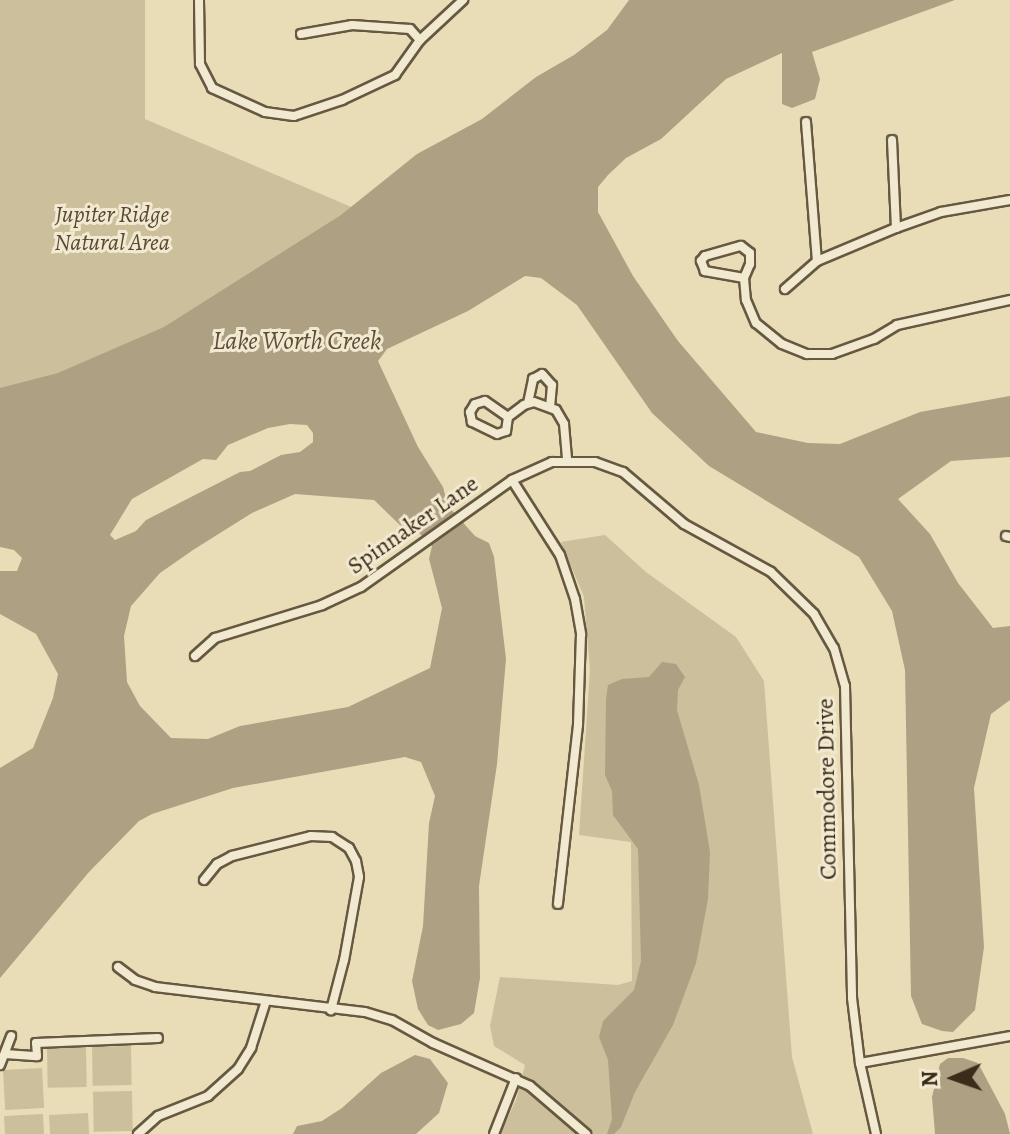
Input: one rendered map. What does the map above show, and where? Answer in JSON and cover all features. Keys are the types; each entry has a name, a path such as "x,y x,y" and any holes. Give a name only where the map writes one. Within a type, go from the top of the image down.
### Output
{"street":[{"path":"199,0 200,64 212,88 265,112 294,116 342,100 395,75 420,40 463,0"},
{"path":"301,34 352,25 410,29 420,40"},
{"path":"806,122 817,261"},
{"path":"892,140 896,228"},
{"path":"785,289 817,261 896,228 941,212 1010,200"},
{"path":"744,278 705,271 701,261 705,256 728,247 741,246 750,253 750,264 744,278 746,300 756,323 782,344 807,354 832,354 874,339 897,325 1010,300"},
{"path":"528,403 533,379 542,374 552,385 550,406 564,424 567,460"},
{"path":"508,417 485,401 475,404 470,412 472,422 497,434 506,431 508,417 528,403 550,406"},
{"name":"Commodore Drive","path":"512,480 542,465 567,460 595,462 623,472 684,524 771,572 808,607 834,648 845,686 848,712 850,965 860,1063 876,1134"},
{"name":"Spinnaker Lane","path":"195,656 215,638 342,597 417,549 512,480 560,555 575,599 581,634 578,725 558,904"},
{"path":"204,880 217,864 232,856 311,836 332,837 349,848 359,877 344,960 331,1010"},
{"path":"118,967 135,980 155,987 365,1012 392,1020 433,1043 516,1078 541,1093 586,1134"},
{"path":"138,1134 158,1116 208,1096 238,1069 251,1048 266,1001"},
{"path":"0,1065 11,1036"},
{"path":"860,1063 1010,1036"},
{"path":"5,1054 37,1056 36,1043 158,1038"},
{"path":"494,1134 516,1078"}],"green space":[{"name":"Jupiter Ridge Natural Area","path":"0,0 145,0 145,119 356,209 132,349 0,396"},
{"path":"605,535 646,572 736,637 764,681 792,1057 813,1134 500,1134 516,1100 525,1065 494,1046 490,1026 500,977 618,985 632,981 631,842 579,835 590,670 584,597 561,542"},
{"path":"131,1046 132,1085 93,1086 92,1047"},
{"path":"86,1047 87,1087 48,1088 47,1048"},
{"path":"42,1068 44,1108 5,1110 3,1070"},
{"path":"132,1091 133,1131 94,1132 93,1092"},
{"path":"88,1113 89,1134 50,1134 49,1115"},
{"path":"43,1114 44,1134 5,1134 4,1116"}],"water":[{"name":"Lake Worth Creek","path":"629,0 955,0 812,52 820,79 815,99 792,108 782,104 782,53 726,79 661,139 626,158 608,175 598,187 598,212 633,276 678,341 756,432 808,443 840,444 920,412 1010,396 1010,457 951,461 898,499 930,534 958,583 993,628 1010,626 1010,700 991,714 974,788 984,947 975,1010 953,1032 942,1031 922,1024 911,996 905,670 892,611 859,557 709,466 652,413 577,305 541,278 525,276 468,311 387,349 378,361 418,447 443,487 448,506 475,536 489,543 494,557 506,659 497,764 479,886 480,978 474,1013 461,1024 438,1030 428,1025 418,1009 412,981 423,926 429,823 435,796 421,762 405,757 233,788 139,821 89,872 0,978 0,768 33,748 53,698 58,674 36,634 0,614 0,571 17,571 22,558 14,550 0,547 0,388 58,373 164,327 341,215 417,154 482,119 536,77 574,55 607,30","holes":["307,425 313,433 313,442 300,452 281,455 250,471 240,472 146,520 136,531 115,540 110,535 132,499 203,459 216,460 228,445 268,428","295,494 374,500 403,528 413,527 432,546 429,559 442,608 430,668 348,707 240,726 208,739 171,738 140,706 127,682 124,636 131,606 160,573 193,550 252,513"]},
{"path":"662,662 676,664 685,677 678,690 677,710 699,785 710,852 708,899 696,963 673,1025 635,1092 621,1127 614,1134 607,1134 612,1119 608,1060 599,1037 603,1021 634,990 641,961 638,849 613,815 612,791 605,775 606,699 608,685 622,679 649,677"},
{"path":"415,1055 430,1059 448,1083 439,1113 416,1134 293,1134 297,1126 322,1121 342,1108 381,1073"},
{"path":"948,1058 963,1058 978,1063 1005,1114 1010,1134 935,1134 932,1097 940,1064"}]}
